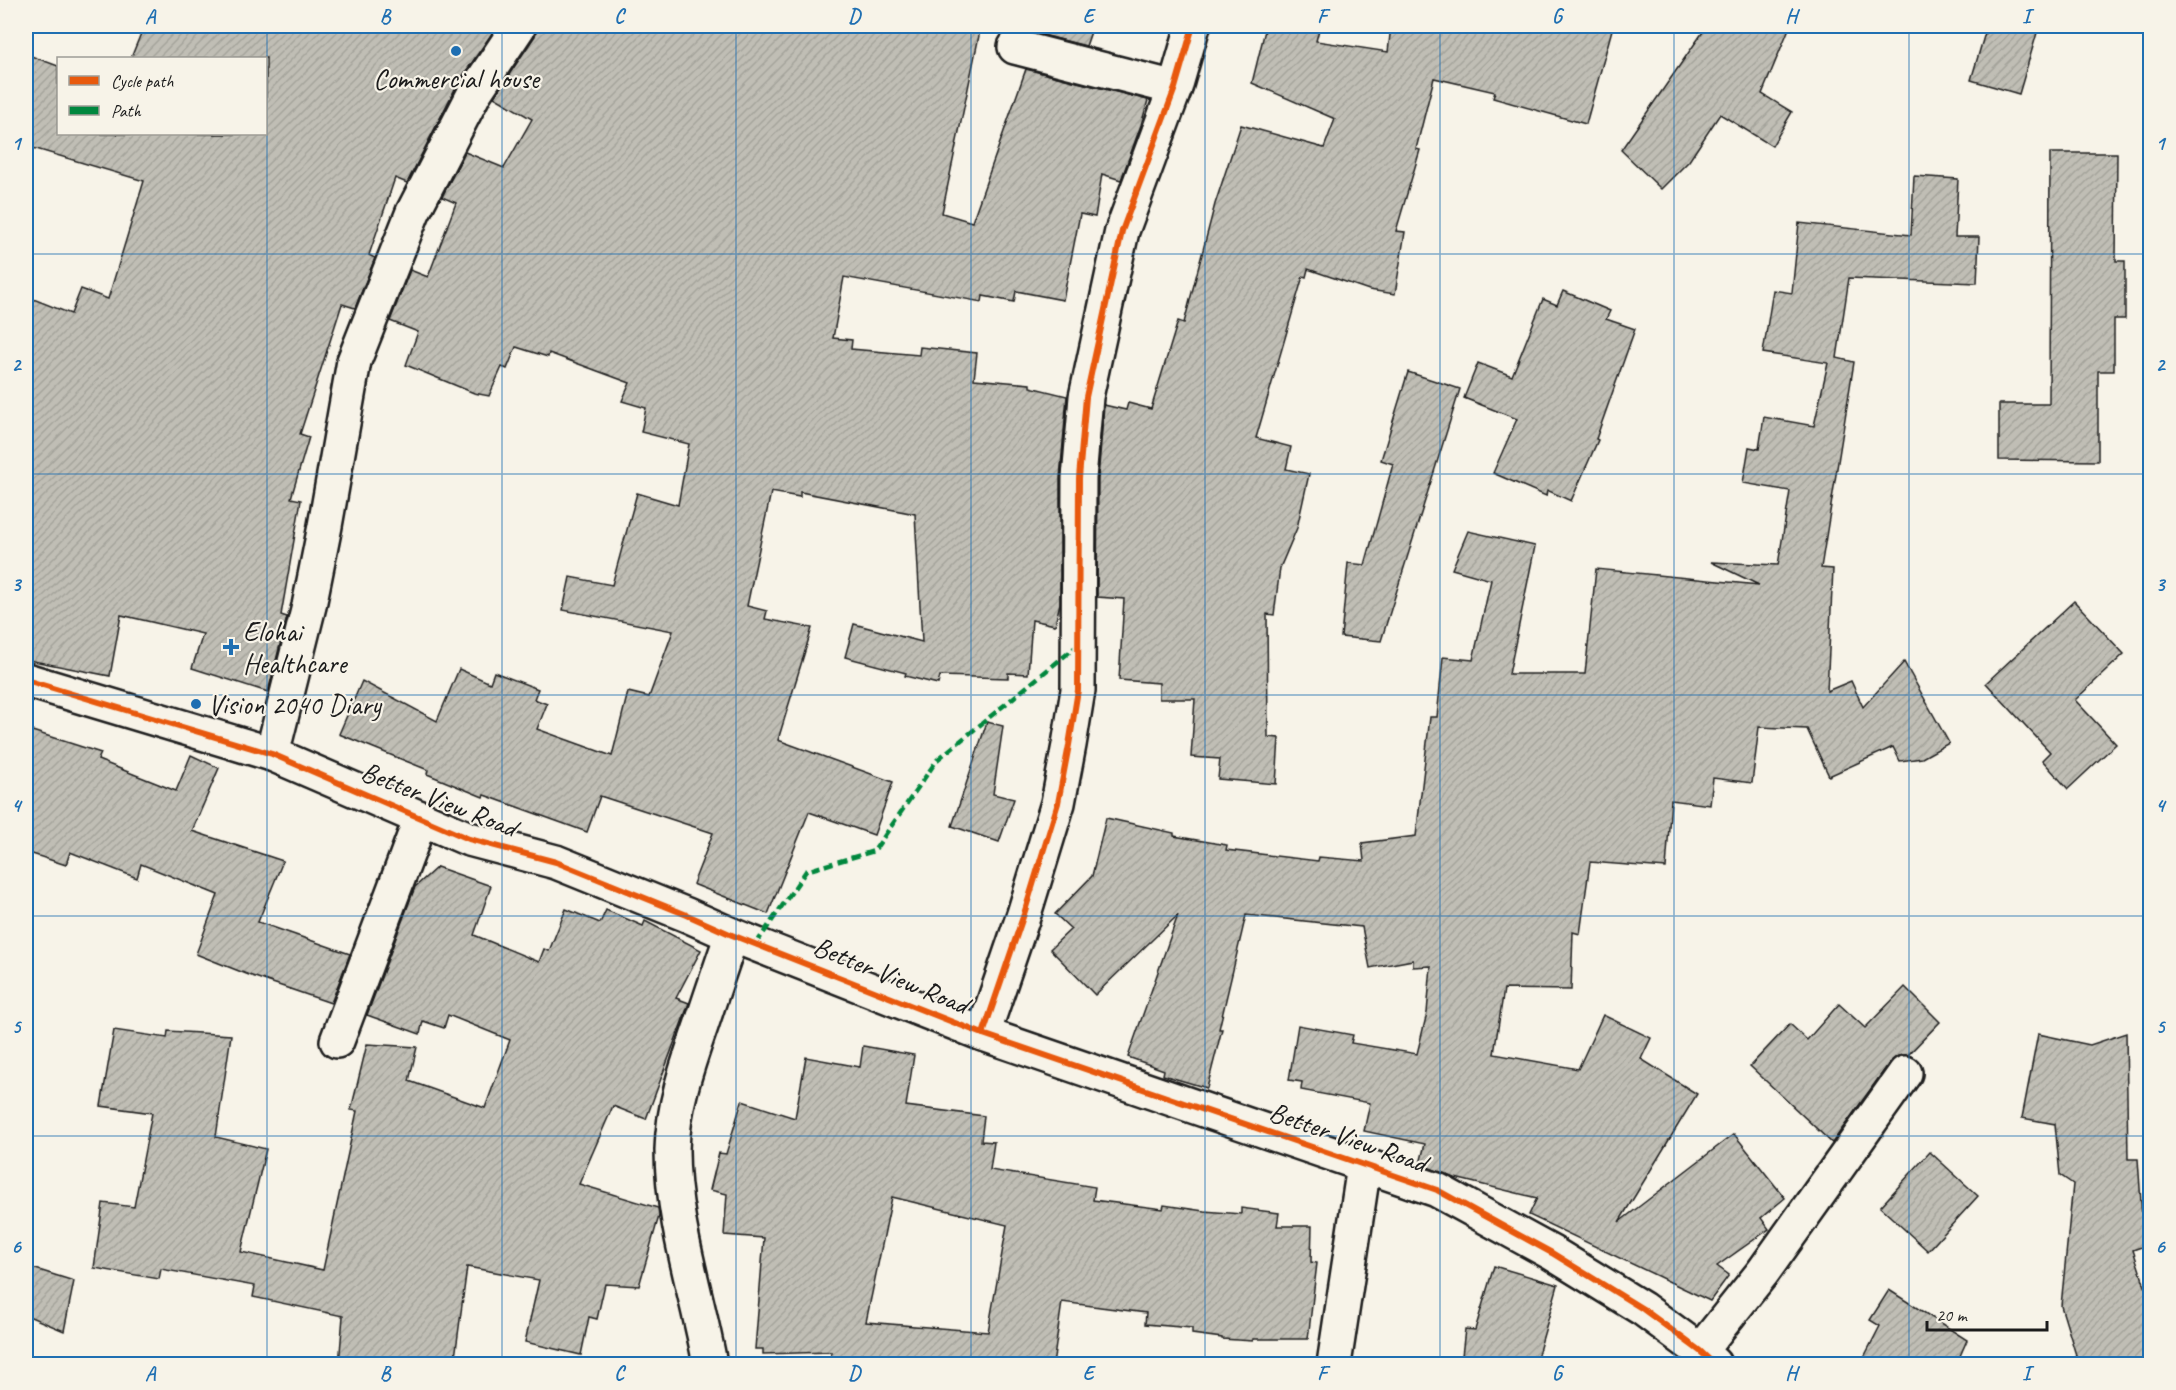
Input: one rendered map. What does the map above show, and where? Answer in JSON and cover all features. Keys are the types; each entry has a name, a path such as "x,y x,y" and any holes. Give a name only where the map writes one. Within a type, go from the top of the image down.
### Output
{"street":[{"path":"272,754 321,549 354,361 413,212 475,92 519,26"},
{"path":"983,1034 1024,914 1058,803 1078,690 1079,478 1086,397 1122,231 1175,88 1193,26"},
{"path":"1016,47 1175,88"},
{"name":"Better View Road","path":"26,680 272,754 469,839 556,862 732,935 983,1034 1437,1190 1509,1228 1643,1309 1707,1358"},
{"path":"337,1041 421,818"},
{"path":"710,1365 702,1320 676,1210 672,1149 676,1109 683,1076 732,935"},
{"path":"1707,1358 1762,1272 1905,1073"},
{"path":"1334,1365 1364,1166"}],"building":[{"path":"144,26 497,26 458,83 407,183 395,178 369,255 375,258 355,308 342,304 300,434 309,437 291,498 301,500 281,615 287,617 268,692 192,668 203,634 121,615 110,676 28,660 33,631 26,630 26,296 71,314 81,289 108,299 144,181 26,146 26,54 57,66 57,135 267,135 267,57 131,57"},
{"path":"537,26 981,26 942,213 972,222 1026,69 1148,100 1121,180 1102,174 1095,217 1080,214 1063,300 1016,291 1014,302 983,296 982,302 844,277 833,338 852,340 851,349 919,355 920,347 977,353 974,379 1030,384 1030,387 1067,396 1060,478 1060,603 1055,625 1032,620 1028,674 1008,673 1008,678 940,676 938,684 845,657 854,624 922,642 915,514 800,492 800,497 771,492 747,606 767,611 765,619 812,628 778,740 893,782 874,835 809,812 768,914 693,884 713,833 600,796 587,832 484,795 483,797 427,774 428,770 339,734 362,681 437,721 459,669 490,683 494,672 538,689 534,699 547,704 537,729 612,756 628,692 649,697 673,631 563,610 570,577 612,585 637,493 678,505 689,444 641,432 646,408 622,401 630,383 549,353 548,357 516,347 507,369 502,367 489,396 474,393 406,365 418,332 390,321 410,270 428,277 456,203 442,197 465,152 504,168 532,119 494,97 535,36"},
{"path":"1042,26 1093,26 1086,46 1039,34"},
{"path":"1266,26 1320,26 1316,41 1388,52 1391,26 1613,26 1586,124 1493,98 1495,92 1434,78 1416,149 1420,150 1396,231 1405,232 1395,294 1369,290 1308,269 1306,277 1303,276 1256,438 1291,447 1286,469 1309,474 1297,528 1280,568 1274,615 1267,614 1268,737 1279,738 1276,784 1218,779 1220,759 1191,757 1195,699 1159,699 1159,683 1119,680 1124,599 1097,597 1098,479 1104,405 1126,410 1128,403 1151,409 1178,321 1184,323 1215,204 1241,125 1324,148 1335,119 1252,83"},
{"path":"1707,26 1790,26 1762,94 1792,112 1772,146 1720,114 1689,161 1661,189 1621,150"},
{"path":"1987,26 2039,26 2019,94 1971,80"},
{"path":"2050,153 2117,153 2116,261 2125,261 2125,319 2114,319 2114,371 2098,371 2098,461 1999,460 1999,404 2049,404"},
{"path":"1914,176 1958,179 1955,237 1979,237 1977,283 1849,278 1837,358 1854,362 1821,568 1833,569 1827,691 1851,681 1863,707 1904,662 1949,743 1922,758 1900,761 1893,747 1829,776 1807,729 1759,727 1752,783 1713,778 1710,805 1671,800 1666,868 1590,862 1580,934 1573,932 1571,990 1504,989 1494,1054 1578,1069 1603,1015 1651,1038 1641,1059 1697,1094 1619,1222 1734,1134 1785,1198 1761,1218 1769,1229 1717,1266 1729,1275 1710,1301 1529,1215 1537,1198 1455,1178 1420,1164 1425,1144 1364,1131 1370,1103 1301,1090 1302,1082 1289,1080 1298,1025 1353,1035 1351,1043 1417,1054 1427,1013 1431,966 1413,967 1413,960 1370,968 1362,927 1246,915 1207,1088 1163,1075 1164,1070 1128,1057 1178,915 1095,995 1050,949 1071,929 1055,914 1092,876 1106,818 1174,833 1174,836 1227,845 1226,850 1318,861 1319,857 1364,861 1362,843 1416,836 1430,717 1437,717 1443,657 1473,660 1491,580 1452,569 1468,531 1535,546 1509,674 1585,674 1596,569 1759,585 1711,562 1778,565 1790,491 1743,483 1749,447 1759,449 1764,417 1814,426 1828,363 1763,353 1773,290 1792,293 1799,223 1911,235"},
{"path":"1563,291 1610,311 1606,319 1635,329 1596,439 1598,440 1571,501 1547,490 1546,496 1493,473 1517,419 1464,398 1478,363 1512,376 1543,299 1557,305"},
{"path":"1408,372 1460,389 1381,641 1341,637 1348,563 1365,565 1393,464 1381,460"},
{"path":"2074,601 2124,654 2075,700 2116,744 2068,789 2042,760 2050,752 1986,683"},
{"path":"987,722 1003,726 993,794 1014,799 999,842 952,826"},
{"path":"26,729 101,753 98,760 176,791 191,755 219,768 192,831 283,861 258,922 350,954 331,1003 196,954 218,895 141,864 137,878 70,852 66,865 26,852"},
{"path":"437,867 491,886 474,935 539,962 544,949 549,951 566,909 600,923 606,910 643,926 645,921 701,950 676,998 689,1003 646,1119 613,1106 579,1184 658,1208 659,1216 639,1286 605,1284 597,1319 589,1317 581,1355 525,1342 539,1280 467,1267 454,1365 339,1365 343,1316 253,1297 255,1286 161,1269 159,1279 94,1268 103,1203 134,1207 152,1113 101,1106 114,1030 167,1038 168,1031 231,1035 216,1137 266,1149 241,1252 323,1270 357,1111 351,1110 367,1044 417,1047 409,1081 485,1108 510,1040 448,1015 444,1028 423,1021 420,1034 367,1015 415,887"},
{"path":"1905,987 1940,1022 1908,1055 1898,1056 1890,1062 1832,1143 1750,1066 1790,1024 1807,1040 1839,1004 1865,1028"},
{"path":"2126,1033 2128,1159 2138,1159 2144,1246 2133,1250 2151,1304 2151,1360 2130,1365 2079,1365 2061,1306 2073,1184 2060,1175 2055,1124 2022,1118 2038,1034 2090,1045"},
{"path":"863,1046 914,1055 906,1106 984,1116 981,1141 994,1142 990,1170 1095,1187 1093,1200 1163,1209 1164,1205 1241,1214 1241,1208 1279,1213 1277,1226 1312,1226 1311,1262 1317,1263 1308,1339 1253,1339 1253,1341 1222,1339 1192,1334 1192,1328 1145,1324 1146,1313 1062,1302 1053,1365 830,1365 831,1352 763,1354 763,1349 755,1349 764,1238 724,1235 727,1194 710,1190 719,1153 726,1154 742,1101 795,1118 806,1057 860,1067","holes":["892,1197 1007,1225 988,1332 866,1322"]},
{"path":"1930,1152 1978,1196 1928,1251 1880,1207"},
{"path":"26,1266 74,1281 64,1331 26,1315"},
{"path":"1494,1266 1558,1285 1535,1365 1461,1365 1465,1329 1475,1330"},
{"path":"1889,1290 1967,1340 1956,1365 1860,1365 1880,1326 1870,1320"}],"marked path":[{"path":"756,944 806,871 874,851 937,760 1078,645"}],"cycle path":[{"path":"983,1034 1024,914 1058,803 1078,690 1079,478 1086,397 1122,231 1175,88 1193,26"},
{"path":"26,680 272,754 469,839 556,862 732,935 983,1034 1437,1190 1552,1253 1643,1309 1714,1364"}],"place":[{"name":"Commercial house","path":"456,51"},
{"name":"Elohai Healthcare","path":"231,647"},
{"name":"Vision 2040 Diary","path":"196,704"}]}
